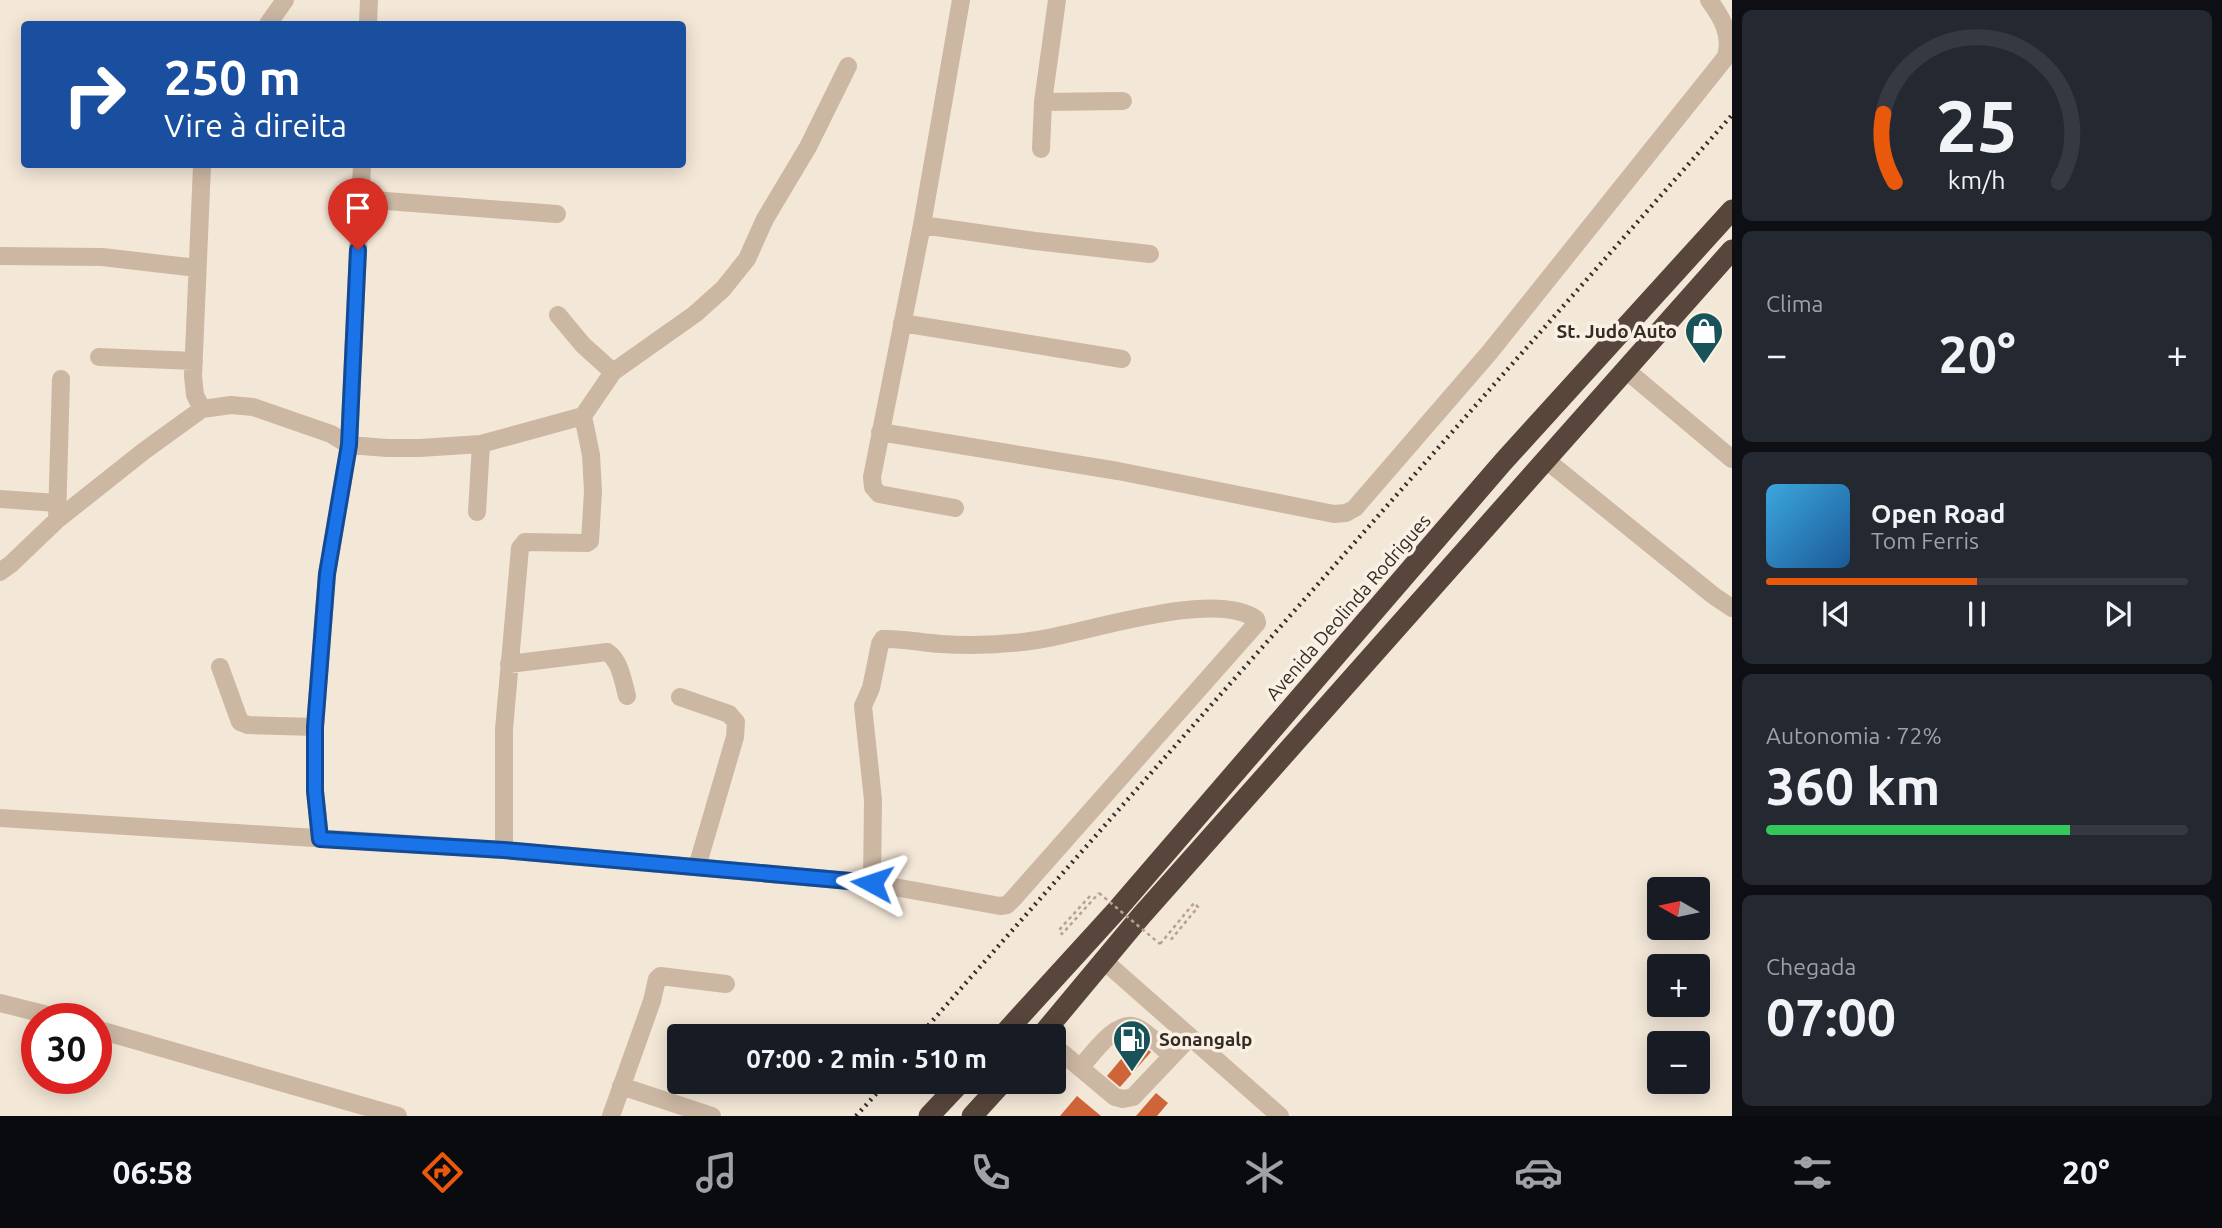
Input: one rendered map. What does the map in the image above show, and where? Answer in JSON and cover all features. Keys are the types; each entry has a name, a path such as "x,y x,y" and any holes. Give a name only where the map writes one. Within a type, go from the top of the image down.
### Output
{"highway":[{"name":"Avenida Deolinda Rodrigues","path":"1013,1024 1115,912 1503,462 1732,210"},
{"path":"1051,1024 1103,960 1546,460 1728,262"},
{"path":"929,1116 950,1094"},
{"path":"972,1116 992,1094"}],"street":[{"path":"270,21 285,0"},
{"path":"368,21 369,0"},
{"path":"955,508 879,494 873,487 872,477 922,225 961,0"},
{"path":"1041,149 1043,102 1057,0"},
{"path":"880,432 1118,471 1334,514 1346,513 1355,508 1489,353 1726,57 1731,47 1729,27 1709,0"},
{"path":"0,572 11,564 57,511 202,409 231,405 253,407 331,434 349,445 420,449 481,444 583,416 613,372 695,314 723,289 747,259 765,219 808,147 848,66"},
{"path":"1043,102 1123,101"},
{"path":"202,168 194,361 195,395 202,409"},
{"path":"320,839 315,791 315,727 327,574 349,445 362,168"},
{"path":"360,199 557,214"},
{"path":"922,225 1150,254"},
{"path":"0,256 102,257 197,268"},
{"path":"558,315 583,345 613,372"},
{"path":"902,323 1122,359"},
{"path":"99,357 194,361"},
{"path":"1626,370 1732,459"},
{"path":"57,511 61,379"},
{"path":"504,850 504,740 520,548 525,542 586,543 591,536 591,456 583,416"},
{"path":"477,512 481,444"},
{"path":"1546,460 1732,608"},
{"path":"0,499 57,511"},
{"path":"0,818 504,850 872,883 1000,906 1007,905 1257,623 1256,619 1222,607 1162,612 1084,632 993,645 883,639 871,688 863,706 873,800 872,883"},
{"path":"509,664 607,652 613,656 618,666 627,696"},
{"path":"220,667 240,722 248,725 315,727"},
{"path":"680,697 729,714 736,722 735,737 697,867"},
{"path":"1103,960 1280,1116"},
{"path":"611,1116 652,1001 657,979 660,976 726,984"},
{"path":"0,1003 21,1008"},
{"path":"1080,1068 1116,1029 1128,1026 1138,1028 1172,1056"},
{"path":"112,1034 398,1116"},
{"path":"1066,1056 1115,1097 1123,1099 1133,1097 1190,1037"},
{"path":"621,1086 712,1116"}],"path":[{"path":"1090,896 1059,930 1062,934 1099,893 1160,944 1194,903 1198,907 1169,942"}],"building":[{"path":"1137,1040 1151,1052 1120,1087 1107,1076"},
{"path":"1156,1093 1168,1103 1157,1116 1136,1116"},
{"path":"1077,1096 1101,1116 1060,1116"}],"railway":[{"path":"930,1024 1732,115"},
{"path":"856,1116 876,1094"}],"place":[{"name":"St. Judo Auto","path":"1704,365"},
{"name":"Sonangalp","path":"1132,1073"}],"route":[{"path":"358,250 349,445 327,574 315,727 315,791 320,839 504,850 872,883"}]}
